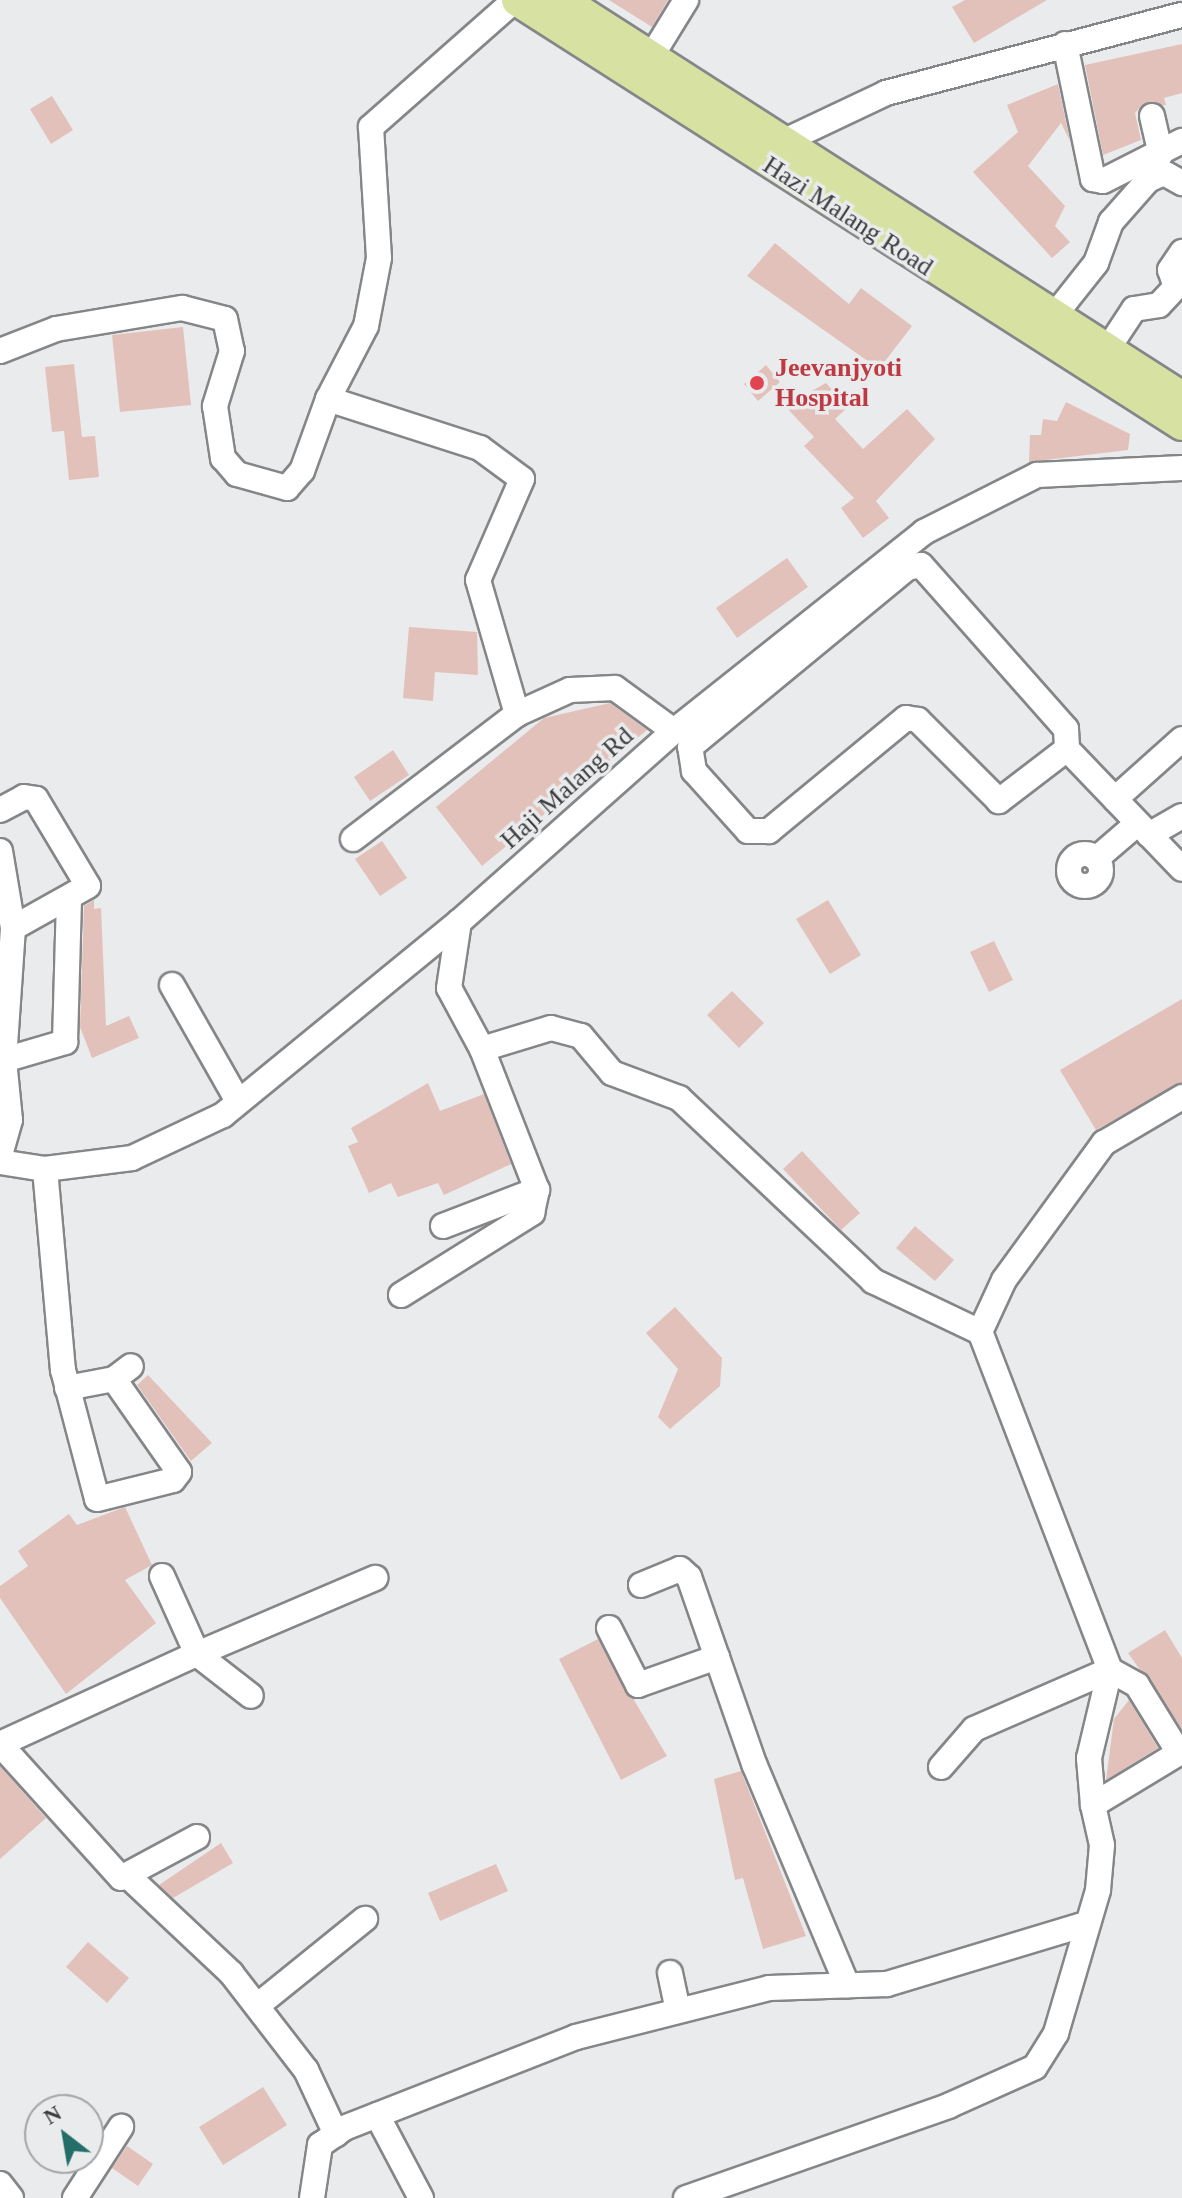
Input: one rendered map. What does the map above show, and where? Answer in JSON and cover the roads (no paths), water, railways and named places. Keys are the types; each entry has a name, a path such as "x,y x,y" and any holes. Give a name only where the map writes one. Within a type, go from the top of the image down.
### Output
{"main road":[{"name":"Hazi Malang Road","path":"516,0 884,223 1182,424"},
{"name":"Hazi Malang Road","path":"561,0 651,57 767,151"},
{"name":"Hazi Malang Road","path":"884,223 1054,316 1182,398"}],"street":[{"path":"0,351 56,329 182,308 225,319 232,351 215,406 223,458 237,474 287,488 302,471 328,399 366,326 379,258 371,127 516,0"},
{"path":"651,57 686,0"},
{"path":"767,151 886,93 1182,15"},
{"path":"1065,44 1093,179 1161,154 1182,141"},
{"path":"1152,116 1161,154"},
{"path":"1054,316 1096,263 1111,222 1148,180 1164,173 1182,183"},
{"path":"1107,350 1134,309 1159,305 1176,287 1170,270 1182,252"},
{"path":"328,399 480,448 522,479 478,580 517,714"},
{"name":"Haji Malang Rd","path":"0,1162 45,1169 132,1158 238,1101 459,922 674,731 924,532 1037,475 1182,468"},
{"path":"1067,749 999,801 918,720 906,718 761,836 748,831 686,758 895,578 921,565 1066,729 1067,749 1182,869"},
{"path":"353,839 517,714 570,690 615,688 674,731"},
{"path":"1115,799 1182,739"},
{"path":"0,810 24,797 36,799 87,881 69,898 13,928"},
{"path":"1096,859 1144,829 1182,816"},
{"path":"0,851 13,928 4,1060 10,1120 0,1155"},
{"path":"4,1060 65,1042 69,898"},
{"path":"401,1295 532,1213 537,1190 482,1049 449,988 459,922"},
{"path":"172,985 238,1101"},
{"path":"482,1049 551,1028 581,1036 612,1073 679,1098 873,1281 980,1332 1110,1670 1089,1758 1101,1872 1083,1925 1056,2033 1035,2067 948,2106 686,2198"},
{"path":"980,1332 1004,1280 1104,1143 1182,1097"},
{"path":"45,1169 67,1388 93,1498 173,1480 178,1468 123,1372 67,1388"},
{"path":"443,1226 537,1190"},
{"path":"641,1585 685,1572 847,1985"},
{"path":"162,1576 197,1654 251,1696"},
{"path":"336,2134 306,2070 257,2006 130,1878 107,1867 0,1744 197,1654 375,1578"},
{"path":"609,1628 638,1685 717,1657"},
{"path":"1093,1805 1180,1752 1137,1685 1110,1670"},
{"path":"941,1767 974,1729 1110,1670"},
{"path":"130,1878 197,1837"},
{"path":"257,2006 365,1919"},
{"path":"312,2198 320,2145 336,2134 576,2037 769,1988 887,1984 1083,1925"},
{"path":"670,1973 678,2010"},
{"path":"377,2115 421,2198"},
{"path":"75,2198 121,2127"},
{"path":"0,2184 11,2198"}],"place":[{"name":"Jeevanjyoti Hospital","path":"757,383"}]}
